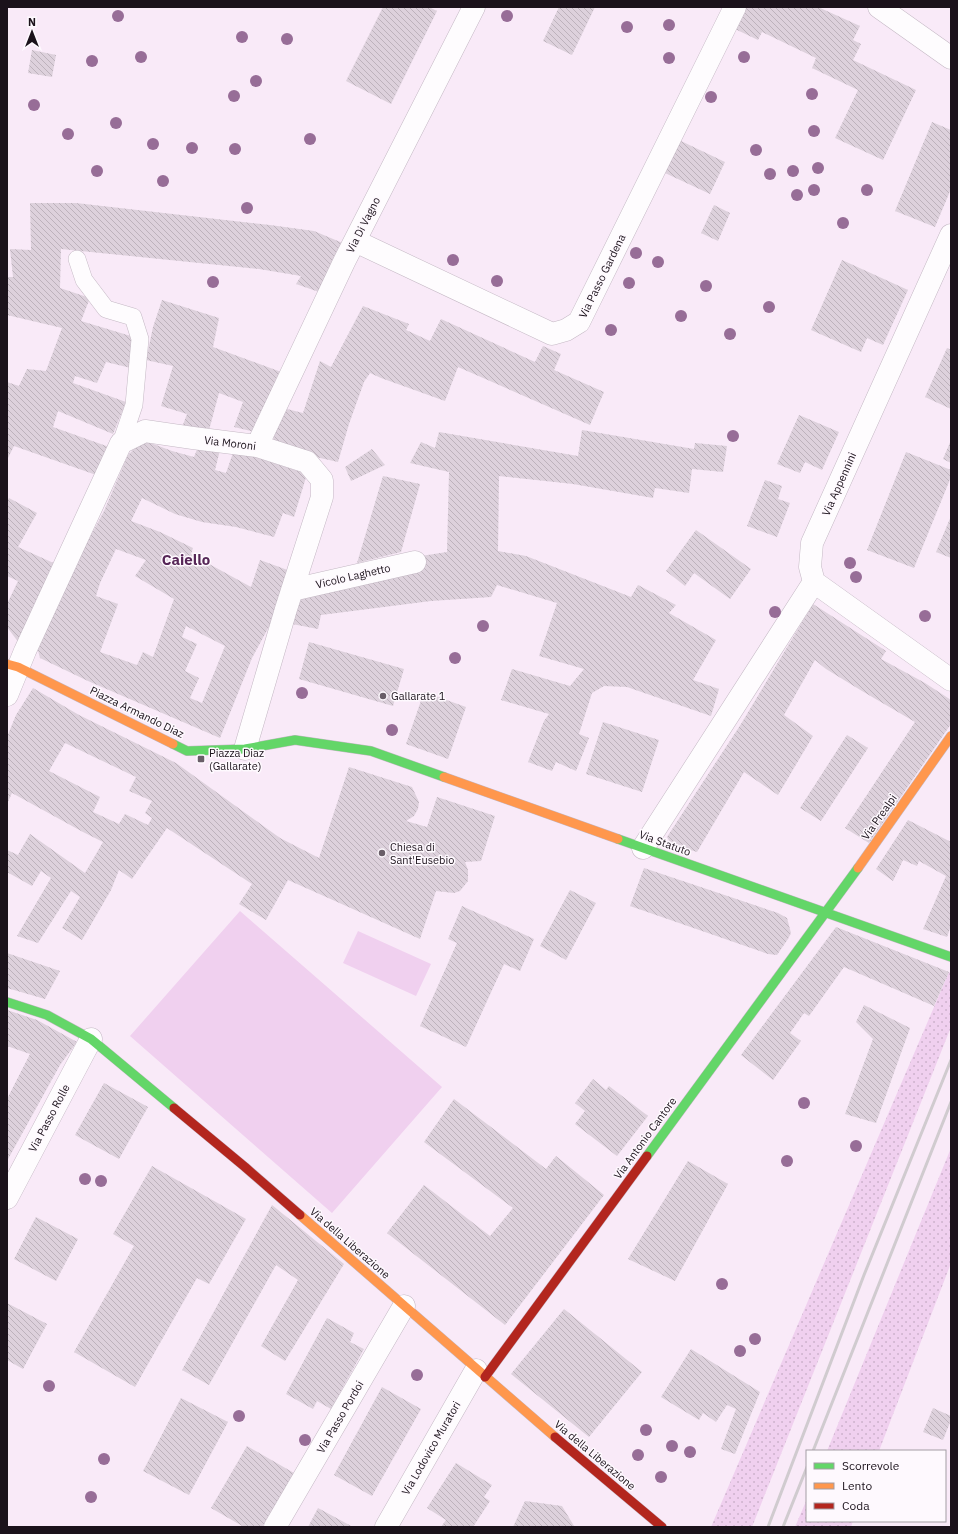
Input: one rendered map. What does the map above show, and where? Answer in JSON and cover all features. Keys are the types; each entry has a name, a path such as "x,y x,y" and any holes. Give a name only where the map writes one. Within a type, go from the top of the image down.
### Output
{"street":[{"name":"Via Di Vagno","path":"257,446 355,241 474,7"},
{"name":"Via Passo Gardena","path":"355,241 552,334 566,330 579,322 735,7"},
{"path":"879,7 951,58"},
{"name":"Via Appennini","path":"814,582 810,566 812,543 951,236"},
{"name":"Via Moroni","path":"121,443 145,431 257,446 307,462 322,480 322,497 292,590 245,749"},
{"path":"7,694 13,665 121,443"},
{"name":"Vicolo Laghetto","path":"292,590 415,562"},
{"path":"643,848 814,582 951,680"},
{"name":"Piazza Armando Diaz","path":"13,665 187,750 245,749 295,740 371,751"},
{"name":"Via Prealpi","path":"826,912 951,736"},
{"name":"Via Statuto","path":"371,751 951,957"},
{"name":"Via Antonio Cantore","path":"480,1374 826,912"},
{"name":"Via della Liberazione","path":"7,1002 48,1015 91,1039 245,1167 480,1374 662,1527"},
{"name":"Via Passo Rolle","path":"7,1198 91,1039"},
{"name":"Via Passo Pordoi","path":"275,1527 404,1306"},
{"name":"Via Lodovico Muratori","path":"386,1527 480,1374"}],"lane":[{"path":"77,259 84,280 106,308 133,317 140,339 134,405 121,443"}],"shaded area":[{"path":"240,911 442,1087 332,1213 130,1036"},
{"path":"358,931 431,964 416,996 343,963"},
{"path":"949,972 951,973 951,1027 752,1527 711,1527"},
{"path":"951,1148 951,1263 879,1450 827,1450"},
{"path":"806,1501 806,1522 853,1522 851,1527 795,1527"}],"building":[{"path":"383,7 429,7 437,11 391,104 346,81"},
{"path":"559,7 595,7 572,55 543,41"},
{"path":"745,7 818,7 860,26 853,40 861,44 853,60 916,90 883,160 835,138 858,90 812,68 816,58 762,32 758,40 735,29"},
{"path":"32,50 56,55 52,77 28,73"},
{"path":"932,122 951,130 951,189 935,227 895,211"},
{"path":"681,141 725,162 710,194 665,173"},
{"path":"30,203 76,203 270,225 314,231 345,244 319,292 296,284 301,276 259,269 61,249 60,288 90,298 81,321 134,337 131,368 106,362 97,383 75,376 73,383 126,402 113,434 58,411 53,427 112,448 99,476 14,446 7,460 7,382 19,386 27,369 46,371 62,328 7,315 7,277 13,277 10,249 31,250"},
{"path":"714,205 730,213 718,241 701,233"},
{"path":"842,260 908,290 883,345 867,338 861,352 811,330"},
{"path":"162,300 219,318 213,347 284,373 255,432 234,427 243,402 219,393 208,434 181,430 187,414 161,406 173,366 146,360 153,327"},
{"path":"363,306 409,324 406,330 430,341 441,319 535,362 543,346 561,354 554,370 604,392 590,425 458,367 445,401 370,373 364,382 349,424 338,462 271,447 283,408 303,413 320,361 331,367"},
{"path":"947,348 951,350 951,409 925,397"},
{"path":"799,415 839,432 822,470 805,462 800,473 777,464"},
{"path":"582,430 694,449 695,443 727,446 723,472 692,469 689,493 655,488 653,498 573,484 499,476 498,551 526,556 631,597 638,585 676,605 669,613 716,640 693,680 719,689 711,716 627,687 604,686 592,693 579,734 589,738 576,771 556,762 552,771 528,762 544,721 549,714 501,700 512,669 570,686 584,669 539,656 557,603 497,585 491,597 431,601 321,615 318,629 292,624 301,598 421,556 447,552 449,472 410,463 421,442 435,448 439,432 578,456"},
{"path":"951,440 951,463 943,459"},
{"path":"148,442 194,457 198,447 220,450 215,470 226,473 234,450 307,474 294,517 283,513 274,537 236,527 202,522 175,514 142,498 131,521 160,532 193,548 191,554 251,587 260,560 293,572 271,623 252,658 220,738 88,681 40,658 37,647 71,573 104,511 128,455 137,446","holes":["116,549 146,560 135,576 174,599 153,657 143,652 137,665 100,652 118,604 96,596 100,583","186,626 225,646 202,703 190,698 199,678 185,671 197,644 182,637"]},
{"path":"372,449 385,465 351,481 345,467"},
{"path":"906,452 951,470 951,477 914,568 867,550"},
{"path":"383,476 420,484 401,552 357,563"},
{"path":"765,480 782,486 778,499 790,503 777,537 747,526"},
{"path":"9,498 37,513 18,547 58,565 19,643 7,627 7,604 18,581 7,576 7,501"},
{"path":"951,516 951,558 936,552"},
{"path":"696,530 751,569 730,599 694,573 685,586 666,571"},
{"path":"813,604 886,651 881,659 925,683 951,700 951,724 869,843 845,828 915,722 826,669 815,660 784,715 813,736 778,795 744,772 697,852 671,844 667,837 741,724"},
{"path":"309,642 404,669 393,706 299,679"},
{"path":"33,688 79,715 176,763 280,838 319,858 349,767 412,787 419,802 418,809 414,816 406,821 427,827 437,797 495,816 481,861 465,862 468,870 468,881 460,891 454,893 436,891 420,939 288,880 266,920 239,904 252,884 167,828 132,879 119,870 111,890 82,940 62,928 80,897 71,891 38,943 17,936 51,878 41,871 32,886 7,872 7,850 18,855 30,834 85,873 103,842 12,793 7,804 7,737 16,715","holes":["65,743 136,777 129,791 152,801 145,813 152,818 148,825 125,814 119,824 93,812 100,797 49,771"]},
{"path":"424,692 466,707 448,759 406,744"},
{"path":"603,722 659,740 642,792 586,774"},
{"path":"847,735 868,748 821,821 800,808"},
{"path":"908,820 951,842 951,926 947,937 923,929 946,876 919,861 917,866 903,860 893,881 876,869"},
{"path":"644,868 778,913 787,918 791,933 777,955 768,954 630,906"},
{"path":"570,890 596,903 566,960 540,946"},
{"path":"462,906 534,939 520,971 504,964 466,1047 420,1026 457,943 448,939"},
{"path":"836,927 949,972 934,1006 844,967 809,1016 804,1013 790,1033 801,1041 773,1080 741,1055"},
{"path":"7,953 60,971 45,999 7,988"},
{"path":"864,1005 910,1028 876,1123 845,1114 873,1039 856,1022"},
{"path":"7,1010 37,1020 77,1042 60,1065 7,1161 7,1099 30,1054 7,1046"},
{"path":"593,1079 606,1090 609,1086 648,1116 617,1156 575,1124 585,1111 575,1103"},
{"path":"104,1083 148,1107 119,1159 75,1135"},
{"path":"454,1099 546,1169 556,1156 604,1195 505,1325 387,1233 424,1185 490,1236 513,1208 424,1142"},
{"path":"688,1161 728,1184 675,1281 628,1259"},
{"path":"152,1166 246,1219 209,1284 197,1278 135,1387 74,1352 134,1246 113,1234"},
{"path":"272,1205 344,1264 285,1361 261,1346 298,1280 276,1265 209,1385 182,1370"},
{"path":"36,1217 78,1239 56,1281 14,1259"},
{"path":"7,1303 47,1324 23,1369 7,1360"},
{"path":"564,1309 642,1372 589,1437 511,1374"},
{"path":"327,1318 354,1333 350,1342 364,1349 331,1409 317,1401 313,1409 286,1394"},
{"path":"691,1349 760,1392 735,1454 721,1449 736,1409 727,1405 716,1422 703,1413 699,1420 661,1397"},
{"path":"382,1387 421,1409 372,1496 334,1475"},
{"path":"181,1398 228,1422 189,1495 143,1471"},
{"path":"933,1408 951,1416 951,1420 943,1440 923,1432"},
{"path":"247,1446 294,1473 262,1527 244,1527 211,1508"},
{"path":"456,1463 492,1485 484,1497 490,1501 473,1527 441,1527 446,1520 427,1508"},
{"path":"525,1501 562,1506 574,1526 513,1527"},
{"path":"318,1508 353,1527 308,1527"}],"railway":[{"path":"768,1527 864,1275 951,1060"},
{"path":"813,1450 951,1102"},
{"path":"783,1527 806,1470"}],"traffic: fast":[{"path":"173,744 187,751 245,749 295,740 371,751 444,777"},
{"path":"618,839 951,957"},
{"path":"647,1156 858,868"},
{"path":"7,1002 47,1015 91,1039 174,1108"}],"traffic: slow":[{"path":"7,664 18,667 173,744"},
{"path":"858,868 951,736"},
{"path":"444,777 618,839"},
{"path":"300,1215 555,1437"}],"traffic: jam":[{"path":"174,1108 300,1215"},
{"path":"485,1377 647,1156"},
{"path":"555,1437 662,1527"}],"place":[{"name":"Gallarate 1","path":"383,696"},
{"name":"Piazza Diaz (Gallarate)","path":"201,759"},
{"name":"Chiesa di Sant'Eusebio","path":"382,853"}],"district":[{"name":"Caiello","path":"186,559"}]}
